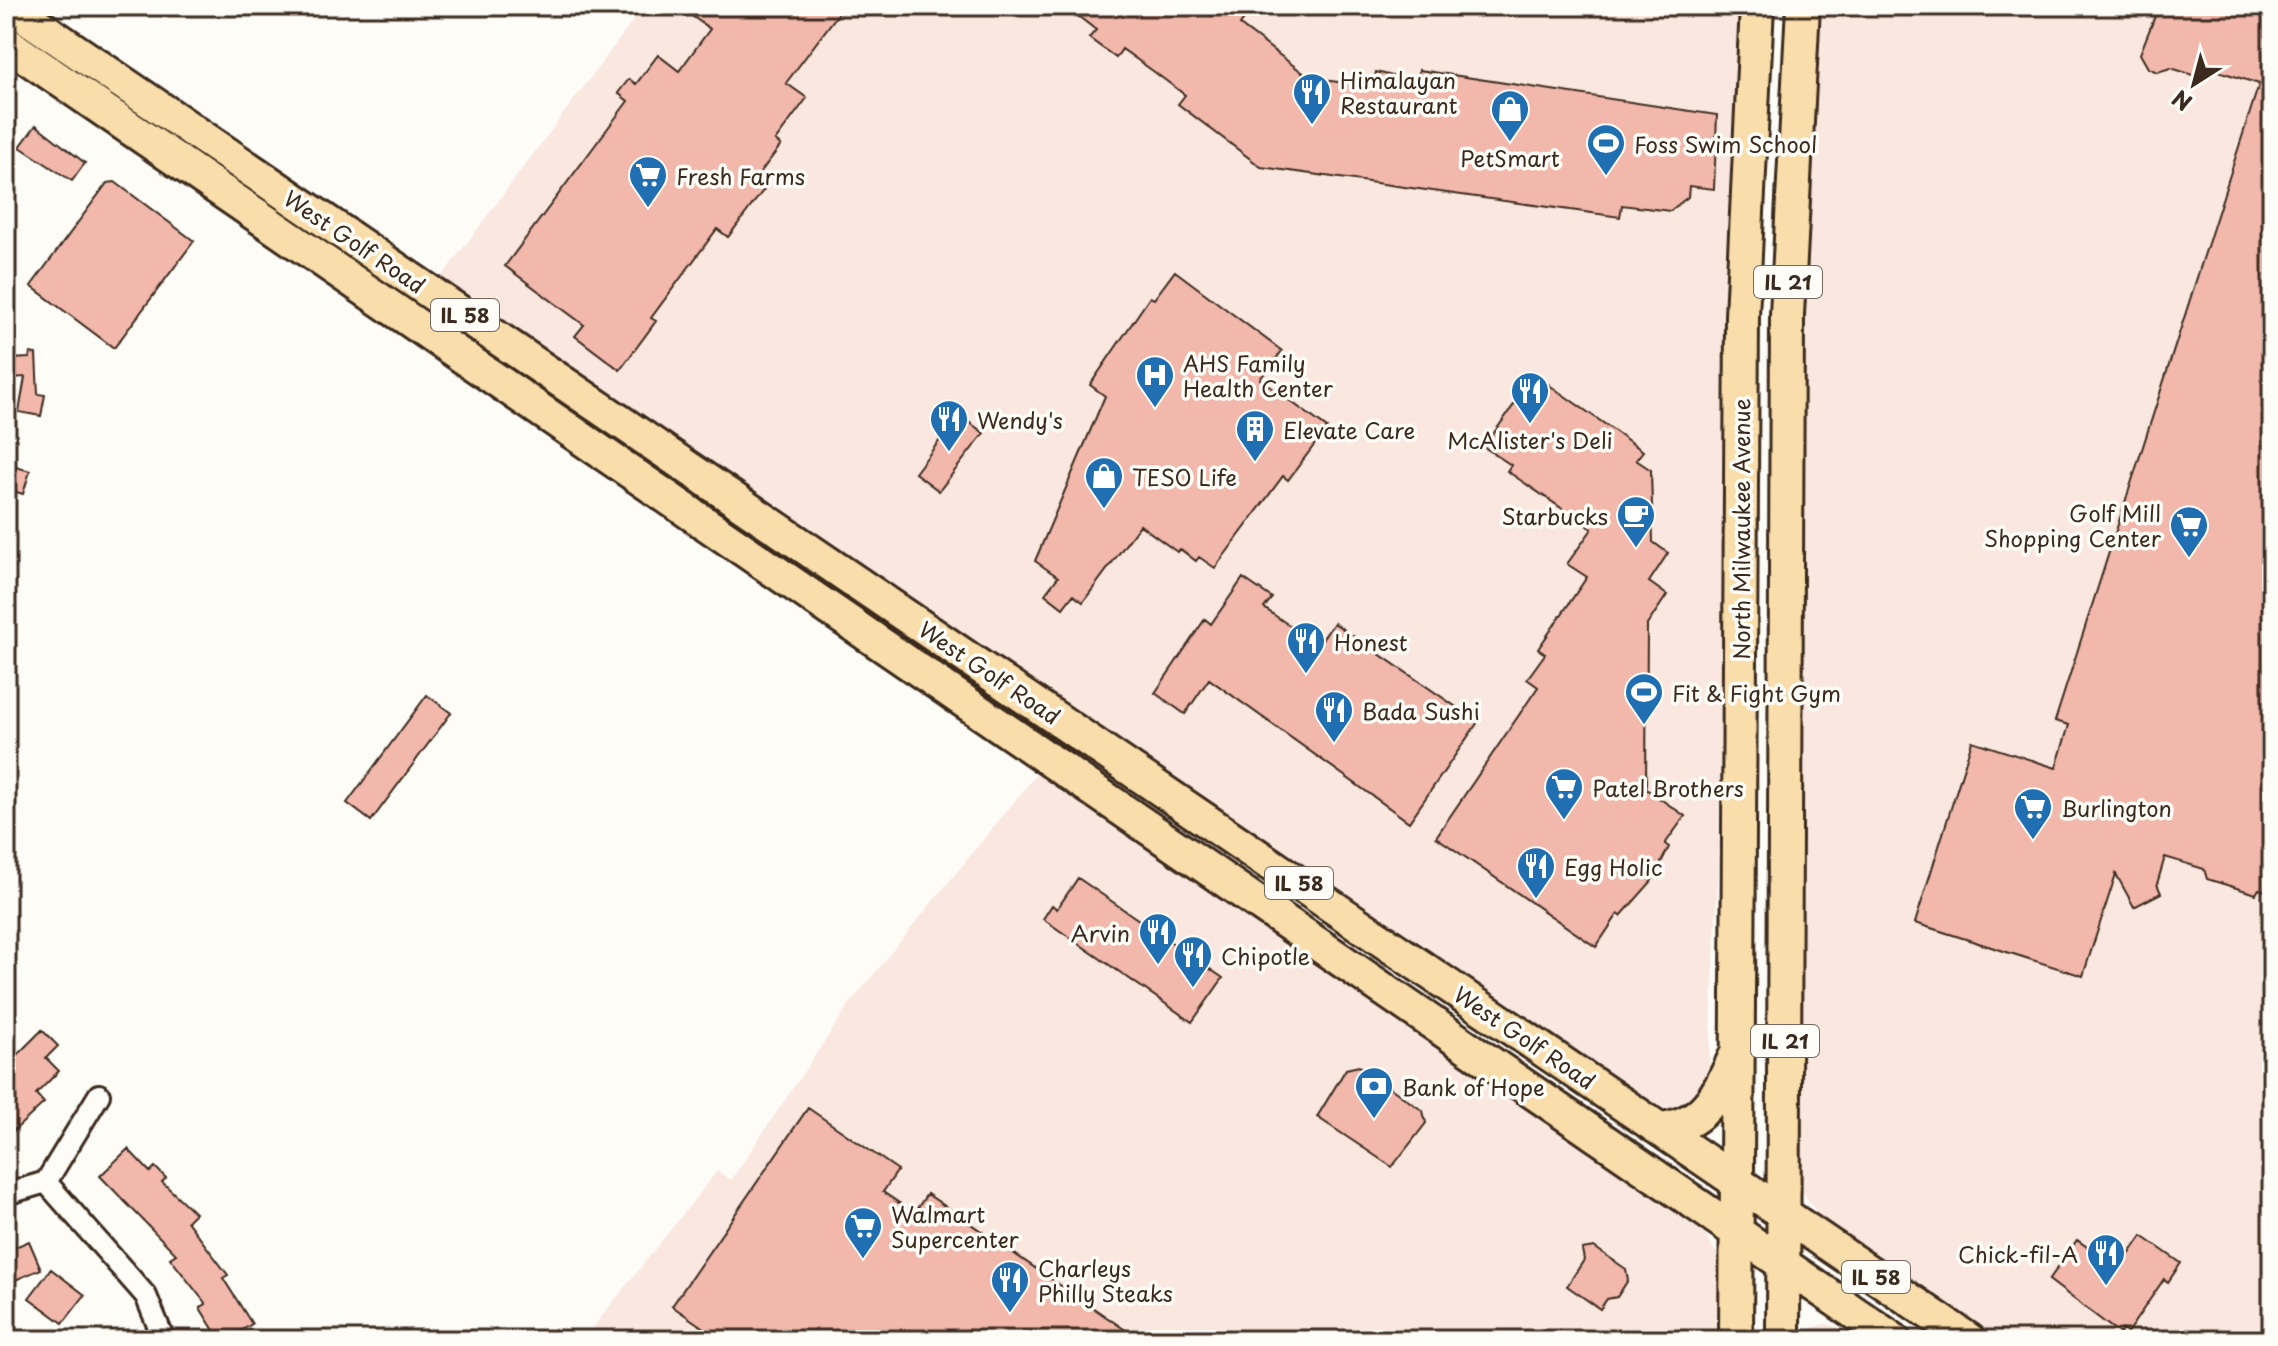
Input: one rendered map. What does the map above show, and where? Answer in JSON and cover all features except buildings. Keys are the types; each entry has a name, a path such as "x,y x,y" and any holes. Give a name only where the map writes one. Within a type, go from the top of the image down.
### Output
{"main road":[{"name":"West Golf Road","path":"10,6 1969,1340"},
{"name":"North Milwaukee Avenue","path":"1736,1340 1742,302 1757,6"},
{"name":"North Milwaukee Avenue","path":"1783,1340 1787,315 1803,6"},
{"name":"West Golf Road","path":"6,43 1894,1340"},
{"path":"1659,1129 1683,1126 1705,1113 1738,1050"}],"street":[{"path":"6,1194 46,1182 99,1095"},
{"path":"46,1182 146,1296 164,1340"}],"shaded area":[{"path":"644,6 1742,6 1727,275 1719,855 1709,1074 1703,1100 1675,1112 1651,1103 440,279"},
{"name":"Golf Mill Shopping Center","path":"1820,6 2272,6 2272,1340 1999,1340 1820,1217 1800,1188 1803,313"},
{"path":"1039,771 1704,1232 1718,1256 1720,1340 604,1340 591,1330 717,1171 731,1180 851,1002"},
{"path":"1825,1324 1863,1340 1802,1340 1812,1328"}],"place":[{"name":"Himalayan Restaurant","path":"1312,126"},
{"name":"PetSmart","path":"1510,143"},
{"name":"Foss Swim School","path":"1606,177"},
{"name":"Fresh Farms","path":"648,209"},
{"name":"AHS Family Health Center","path":"1155,409"},
{"name":"McAlister's Deli","path":"1530,425"},
{"name":"Wendy's","path":"949,453"},
{"name":"Elevate Care","path":"1255,463"},
{"name":"TESO Life","path":"1104,510"},
{"name":"Starbucks","path":"1636,549"},
{"name":"Golf Mill Shopping Center","path":"2189,559"},
{"name":"Honest","path":"1306,675"},
{"name":"Fit & Fight Gym","path":"1644,726"},
{"name":"Bada Sushi","path":"1334,744"},
{"name":"Patel Brothers","path":"1564,821"},
{"name":"Burlington","path":"2033,841"},
{"name":"Egg Holic","path":"1536,900"},
{"name":"Arvin","path":"1158,966"},
{"name":"Chipotle","path":"1193,989"},
{"name":"Bank of Hope","path":"1374,1120"},
{"name":"Walmart Supercenter","path":"863,1260"},
{"name":"Chick-fil-A","path":"2106,1287"},
{"name":"Charleys Philly Steaks","path":"1010,1314"}]}
